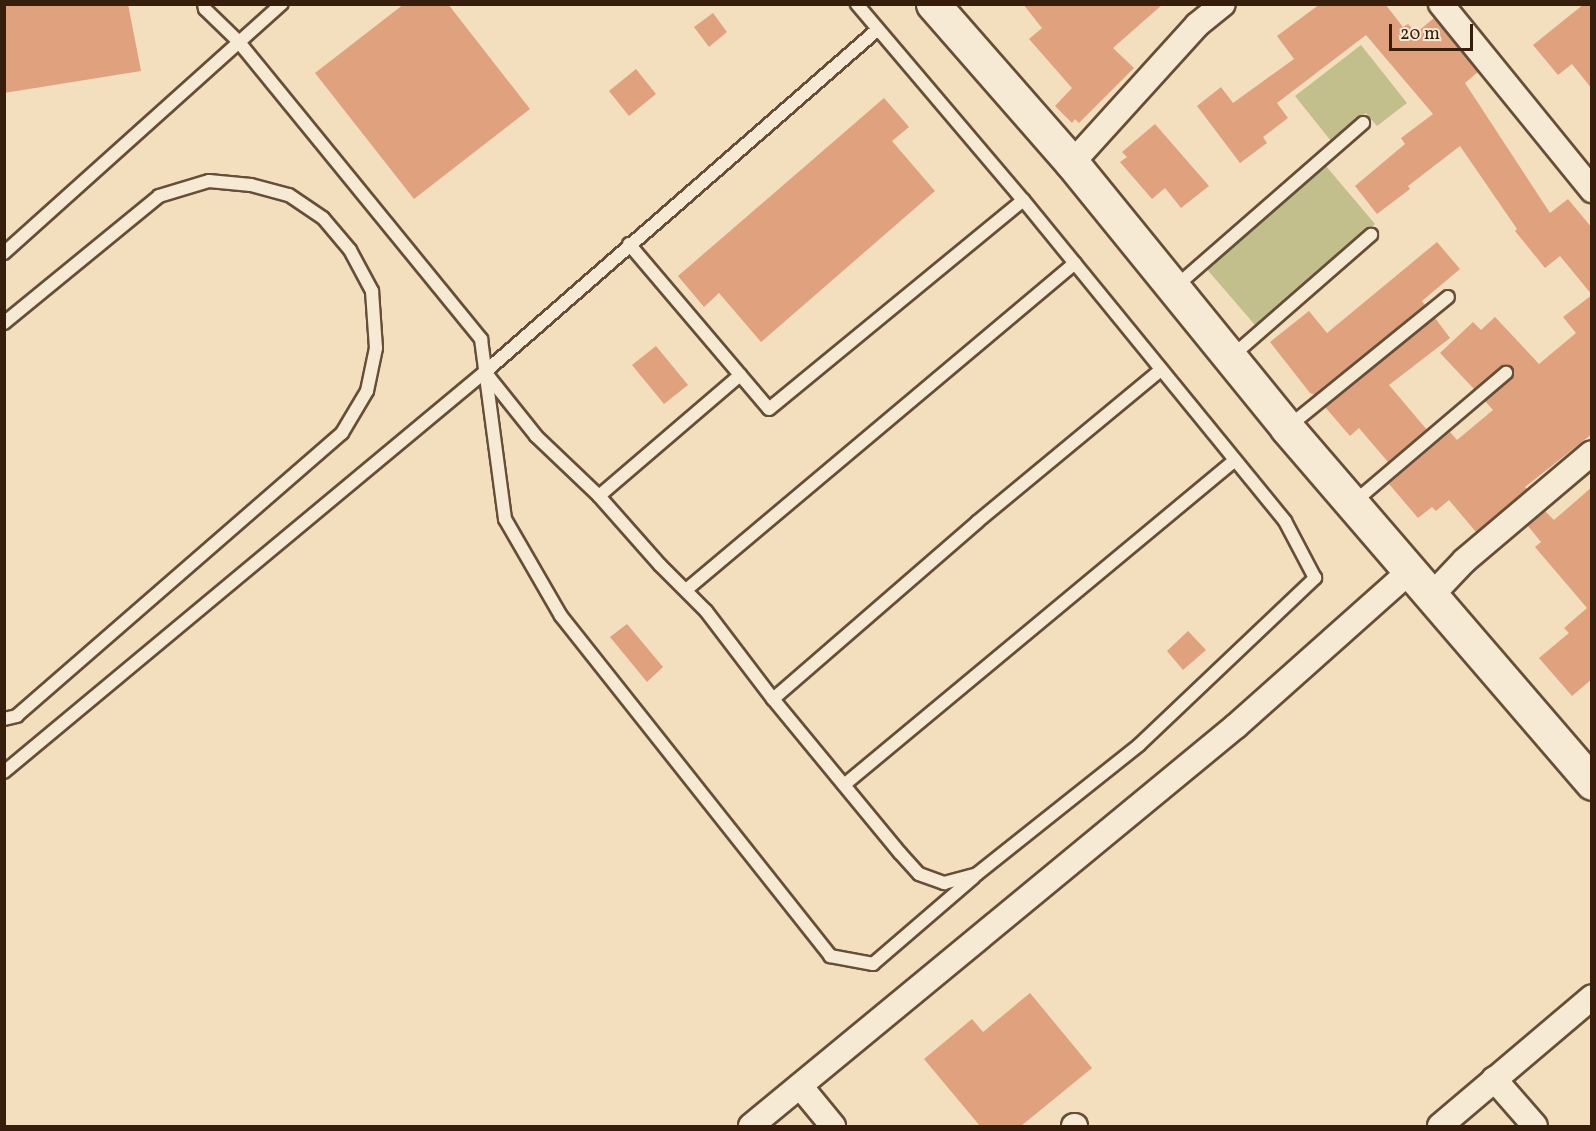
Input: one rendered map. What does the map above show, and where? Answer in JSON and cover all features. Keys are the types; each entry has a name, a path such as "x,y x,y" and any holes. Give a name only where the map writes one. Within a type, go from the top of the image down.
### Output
{"street":[{"path":"933,4 1072,163 1287,428 1592,783"},
{"path":"1072,163 1197,12 1223,4"},
{"path":"1441,4 1592,190"},
{"path":"1430,597 1464,561 1592,453"},
{"path":"751,1126 1236,726 1409,572"},
{"path":"1440,1126 1592,997"},
{"path":"1494,1079 1535,1126"},
{"path":"800,1086 832,1126"}],"lane":[{"path":"204,4 205,9 238,41 481,339 505,519 561,616 830,956 873,964 977,874 1139,745 1315,578 1286,521 1023,200 857,4"},
{"path":"4,253 282,4"},
{"path":"4,772 484,372 877,30"},
{"path":"1173,289 1363,123"},
{"path":"4,323 159,196 209,181 252,185 288,195 323,218 350,250 372,291 376,348 367,391 342,433 17,716 4,719"},
{"path":"629,244 769,409 1023,200"},
{"path":"1230,358 1371,235"},
{"path":"686,590 1075,263"},
{"path":"1287,428 1448,297"},
{"path":"773,699 977,522 1161,370"},
{"path":"484,372 536,436 599,496 706,611 773,699 919,874 944,883 977,874"},
{"path":"1352,504 1506,373"},
{"path":"599,496 740,375"},
{"path":"844,785 1235,460"}],"shaded area":[{"path":"1361,45 1407,103 1377,126 1366,113 1331,141 1295,96"},
{"path":"1325,165 1375,224 1255,325 1205,267"}],"building":[{"path":"4,4 128,4 141,71 4,93"},
{"path":"404,4 448,4 530,109 414,199 315,73"},
{"path":"1023,4 1163,4 1113,48 1134,68 1079,123 1075,119 1072,123 1055,106 1072,88 1029,39 1042,28"},
{"path":"1320,4 1385,4 1403,27 1408,24 1416,33 1434,18 1478,72 1465,83 1550,213 1568,199 1592,228 1592,295 1560,256 1545,268 1515,231 1517,229 1460,146 1408,186 1410,189 1377,214 1355,186 1405,144 1401,138 1433,114 1366,35 1277,103 1288,118 1263,137 1267,143 1240,163 1197,106 1221,87 1233,103 1294,59 1277,36"},
{"path":"1584,4 1592,4 1592,89 1572,64 1558,75 1533,45"},
{"path":"713,13 727,32 709,47 694,27"},
{"path":"636,69 656,94 629,116 609,91"},
{"path":"884,98 909,127 892,141 935,191 761,342 719,293 704,307 678,276"},
{"path":"1155,124 1209,186 1181,208 1165,188 1152,199 1120,162 1127,157 1122,152"},
{"path":"1437,242 1460,269 1422,301 1425,305 1315,395 1310,393 1270,342 1309,311 1327,333"},
{"path":"1592,295 1592,434 1525,487 1527,489 1476,532 1449,500 1436,511 1432,507 1418,518 1389,484 1450,432 1457,440 1493,410 1485,401 1514,375 1512,367 1504,365 1474,389 1440,353 1473,322 1481,330 1495,317 1539,364 1576,333 1563,317"},
{"path":"1435,318 1450,338 1389,385 1427,430 1388,462 1359,428 1350,436 1325,407"},
{"path":"656,346 688,385 664,404 632,365"},
{"path":"1592,487 1592,679 1572,696 1539,658 1569,633 1564,628 1587,608 1535,547 1541,542 1528,526 1545,511 1554,520"},
{"path":"627,624 663,667 647,682 610,637"},
{"path":"1188,631 1206,650 1183,670 1167,651"},
{"path":"1030,993 1092,1068 1021,1126 980,1126 924,1059 972,1019 983,1032"}]}
